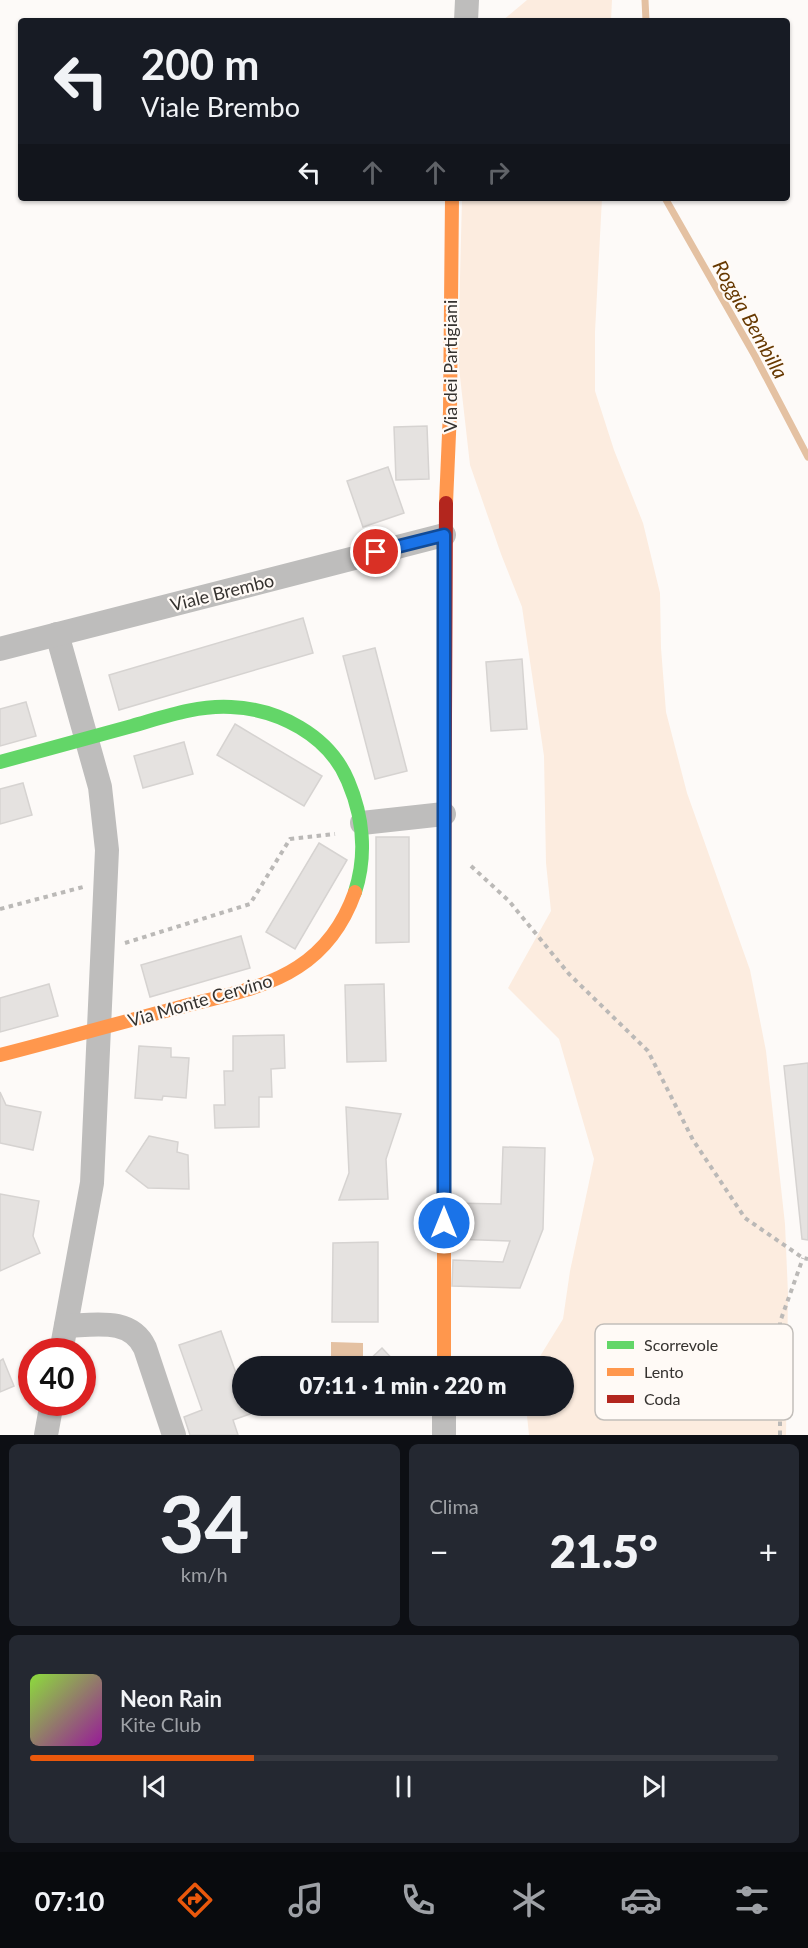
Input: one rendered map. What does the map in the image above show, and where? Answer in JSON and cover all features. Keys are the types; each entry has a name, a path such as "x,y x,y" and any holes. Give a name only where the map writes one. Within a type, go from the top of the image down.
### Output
{"street":[{"path":"466,0 466,18"},
{"name":"Via dei Partigiani","path":"444,1356 444,535 450,411 452,201"},
{"name":"Viale Brembo","path":"0,649 444,535"},
{"name":"Via Monte Cervino","path":"57,634 103,801 107,840 92,1183 64,1338"},
{"name":"Via Monte Cervino","path":"0,762 179,713 212,707 237,707 272,715 303,729 323,744 347,774 354,789 362,827 360,871 350,906 330,939 309,961 262,984 0,1055"},
{"path":"362,827 444,814"},
{"path":"66,1326 119,1325 138,1336 145,1348 174,1435"},
{"path":"46,1435 49,1416"},
{"path":"444,1416 444,1435"}],"path":[{"path":"103,950 250,904 290,839 362,827"},
{"path":"444,841 509,901 569,974 648,1052 693,1140 745,1218 806,1259 780,1324"},
{"path":"0,909 107,881"}],"shaded area":[{"path":"527,0 612,0 611,18 506,18"},
{"path":"462,201 602,201 595,332 595,391 614,450 643,523 660,593 666,712 687,793 750,970 766,1051 785,1224 788,1294 788,1324 595,1324 595,1420 786,1420 786,1435 529,1435 527,1416 574,1416 574,1356 540,1356 563,1319 570,1271 594,1159 559,1039 508,988 551,911 546,863 544,756 522,607 470,465 458,359"},
{"path":"331,1342 363,1343 363,1356 331,1356"}],"building":[{"path":"427,426 429,479 396,480 394,427"},
{"path":"388,467 404,513 363,527 347,481"},
{"path":"303,618 313,653 119,710 109,675"},
{"path":"375,648 407,771 375,779 343,656"},
{"path":"522,659 527,729 491,731 486,662"},
{"path":"26,702 36,736 0,746 0,709"},
{"path":"235,724 322,776 304,806 217,755"},
{"path":"184,742 193,774 143,788 134,756"},
{"path":"23,783 32,815 0,824 0,789"},
{"path":"376,837 409,837 409,942 376,943"},
{"path":"319,843 347,860 295,949 266,932"},
{"path":"241,936 250,968 150,997 141,965"},
{"path":"49,984 58,1016 0,1032 0,998"},
{"path":"384,984 386,1061 347,1062 345,985"},
{"path":"284,1035 285,1068 271,1069 272,1097 259,1097 259,1127 215,1128 214,1105 225,1105 224,1071 233,1071 233,1036"},
{"path":"139,1046 171,1048 171,1057 189,1058 186,1098 163,1096 162,1100 135,1098"},
{"path":"808,1063 808,1240 802,1239 784,1066"},
{"path":"0,1092 6,1105 41,1112 33,1150 0,1143"},
{"path":"346,1107 401,1114 386,1159 388,1199 339,1200 349,1173"},
{"path":"149,1136 178,1142 177,1152 188,1155 189,1189 148,1188 126,1171"},
{"path":"503,1147 545,1148 543,1229 520,1288 452,1286 453,1260 503,1262 510,1241 452,1239 453,1203 501,1204"},
{"path":"0,1194 39,1201 33,1236 40,1253 0,1271"},
{"path":"378,1242 378,1322 332,1322 333,1243"},
{"path":"221,1331 232,1362 232,1416 244,1416 233,1420 238,1435 190,1435 184,1417 202,1410 179,1345"},
{"path":"382,1348 390,1356 373,1356"},
{"path":"3,1359 14,1386 0,1392 0,1361"}],"waterway":[{"name":"Roggia Bembilla","path":"645,0 646,18"},
{"name":"Roggia Bembilla","path":"667,201 755,356 808,457"}],"traffic: fast":[{"path":"0,762 168,716 206,708 249,709 284,719 300,727 328,750 348,781 357,808 362,836 361,864 355,892"}],"traffic: slow":[{"path":"446,503 450,411 452,201"},
{"path":"0,1055 270,982 298,967 325,944 340,925 355,892"},
{"path":"444,933 444,1356"}],"traffic: jam":[{"path":"444,933 446,503"}],"route":[{"path":"376,552 444,535 444,1223"}]}
